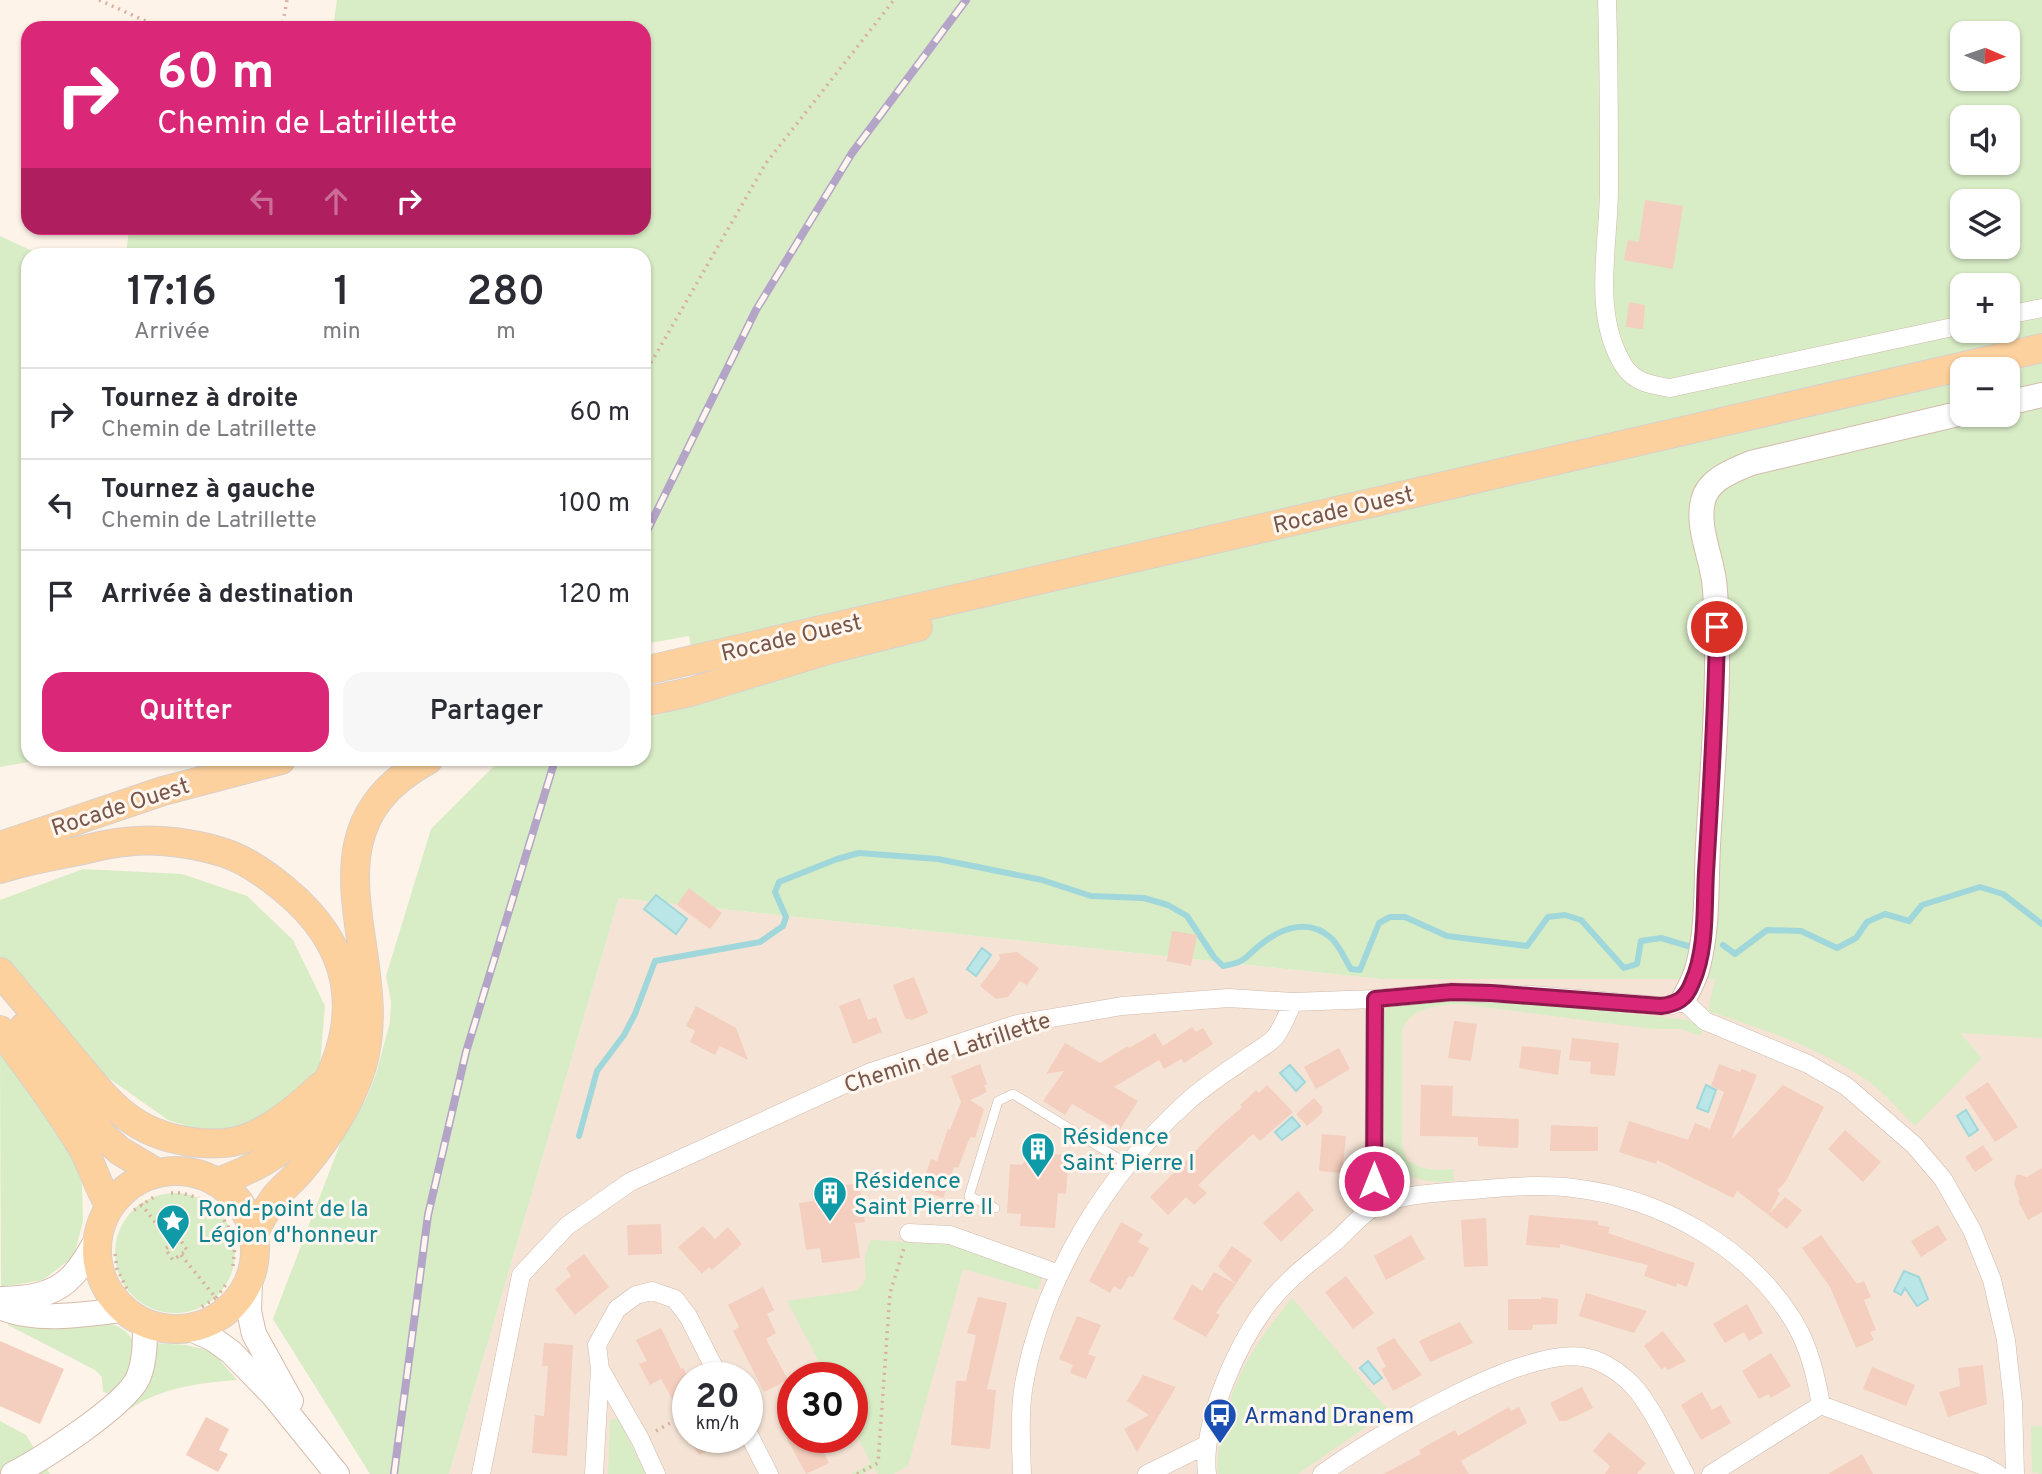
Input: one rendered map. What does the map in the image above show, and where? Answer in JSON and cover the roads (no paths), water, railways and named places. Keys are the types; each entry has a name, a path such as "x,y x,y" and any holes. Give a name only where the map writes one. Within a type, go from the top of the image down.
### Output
{"main road":[{"name":"Rocade Ouest","path":"2006,357 2042,348"},
{"name":"Rocade Ouest","path":"651,669 1644,439 1950,371"},
{"path":"651,700 690,692 831,649 992,608 1490,492 1644,439"},
{"name":"Rocade Ouest","path":"0,846 163,791 258,766"},
{"path":"240,1236 301,1171 331,1132 361,1070 370,1024 368,987 355,901 360,835 368,816 395,781 419,766"},
{"path":"0,869 125,841 171,842 226,853 267,876 300,902 322,926 343,973 348,1011 342,1048 331,1077 305,1128 281,1151 218,1182"},
{"path":"0,972 98,1089 127,1117 157,1134 188,1143 218,1143 250,1137 280,1121 331,1077"},
{"path":"0,994 103,1136 120,1151 157,1172"},
{"path":"0,1030 53,1101 93,1166 103,1196 120,1209"},
{"path":"178,1170 199,1174 218,1182 234,1195 240,1204 240,1236 256,1257 237,1278 236,1304 215,1320 195,1319 168,1330 107,1290 98,1265 106,1243 102,1222 120,1209 122,1191 157,1172 178,1170"}],"street":[{"path":"1606,0 1609,191 1605,312 1610,337 1624,367 1635,379 1670,388 1950,328"},
{"path":"2020,312 2042,308"},
{"path":"2020,366 2042,362"},
{"path":"2020,400 2042,395"},
{"path":"1950,417 1751,463 1730,472 1712,484 1706,492 1702,502 1703,527 1715,586 1717,627 1714,747 1699,964 1692,985 1683,1000 1705,1021 1808,1065 1846,1086 1914,1145 1943,1179 1972,1230 1992,1280 2006,1340 2013,1403 2015,1474"},
{"name":"Chemin de Latrillette","path":"481,1474 521,1275 567,1226 630,1182 871,1072 1017,1024 1122,1006 1229,998 1293,1002 1375,999 1452,992 1532,995 1661,1006 1683,1000"},
{"path":"1374,1207 1375,999"},
{"path":"1022,1474 1024,1386 1034,1338 1059,1273 1106,1193 1129,1165 1172,1116 1203,1088 1275,1038 1293,1002"},
{"path":"1207,1474 1206,1445 1213,1416 1237,1355 1272,1299 1293,1277 1374,1207 1415,1195 1527,1186 1572,1188 1592,1191 1670,1215 1691,1225 1725,1248 1780,1302 1794,1322 1815,1371 1821,1405"},
{"path":"909,1233 950,1235 1059,1273"},
{"path":"0,1299 42,1295 70,1280 106,1243"},
{"path":"237,1278 254,1334 334,1469"},
{"path":"594,1474 600,1368 597,1345 617,1309 636,1295 652,1291 675,1298 688,1316 711,1362"},
{"path":"0,1307 8,1311 57,1316 134,1310 143,1360 133,1385 72,1438 13,1474"},
{"path":"195,1319 273,1395 334,1469"},
{"path":"1322,1474 1383,1434 1444,1401 1528,1364 1583,1357 1599,1362 1625,1378 1637,1390 1685,1474"},
{"path":"600,1368 640,1439 656,1474"},
{"path":"1711,1474 1821,1405"},
{"path":"1821,1405 1984,1466 1998,1474"},
{"path":"1147,1474 1206,1445"},
{"path":"758,1453 769,1474"}],"lane":[{"path":"995,1208 969,1196 998,1101 1013,1094 1129,1165"}],"water":[{"path":"656,895 687,919 676,934 644,909"},
{"path":"982,948 991,955 976,976 967,969"},
{"path":"1290,1065 1305,1082 1296,1091 1280,1073"},
{"path":"1706,1085 1716,1090 1708,1112 1697,1108"},
{"path":"1966,1110 1978,1130 1969,1136 1957,1116"},
{"path":"1292,1117 1300,1126 1282,1140 1275,1132"},
{"path":"1904,1271 1919,1277 1928,1299 1917,1306 1905,1288 1901,1295 1894,1291"},
{"path":"1368,1361 1382,1378 1374,1384 1360,1368"}],"waterway":[{"path":"579,1136 597,1071 624,1035 655,961 760,942 783,926 786,917 775,892 779,882 859,853 938,859 1042,880 1091,896 1144,898 1168,905 1187,916 1223,966 1242,960 1280,932 1305,927 1322,931 1330,937 1351,969 1360,970 1379,923 1390,917 1405,917 1447,936 1527,946 1548,917 1565,915 1581,920 1624,968 1637,964 1641,941 1661,938 1688,946 1694,944"},
{"path":"1723,945 1735,954 1767,930 1801,931 1837,948 1856,938 1867,922 1885,914 1909,921 1922,905 1980,887 2003,894 2042,924"}],"railway":[{"path":"651,523 756,310 852,153 966,0"},
{"path":"394,1474 428,1215 466,1052 553,766"}],"place":[{"name":"Résidence Saint Pierre I","path":"1038,1179"},
{"name":"Résidence Saint Pierre II","path":"830,1223"},
{"name":"Rond-point de la Légion d'honneur","path":"173,1251"},
{"name":"Armand Dranem","path":"1220,1445"}]}
